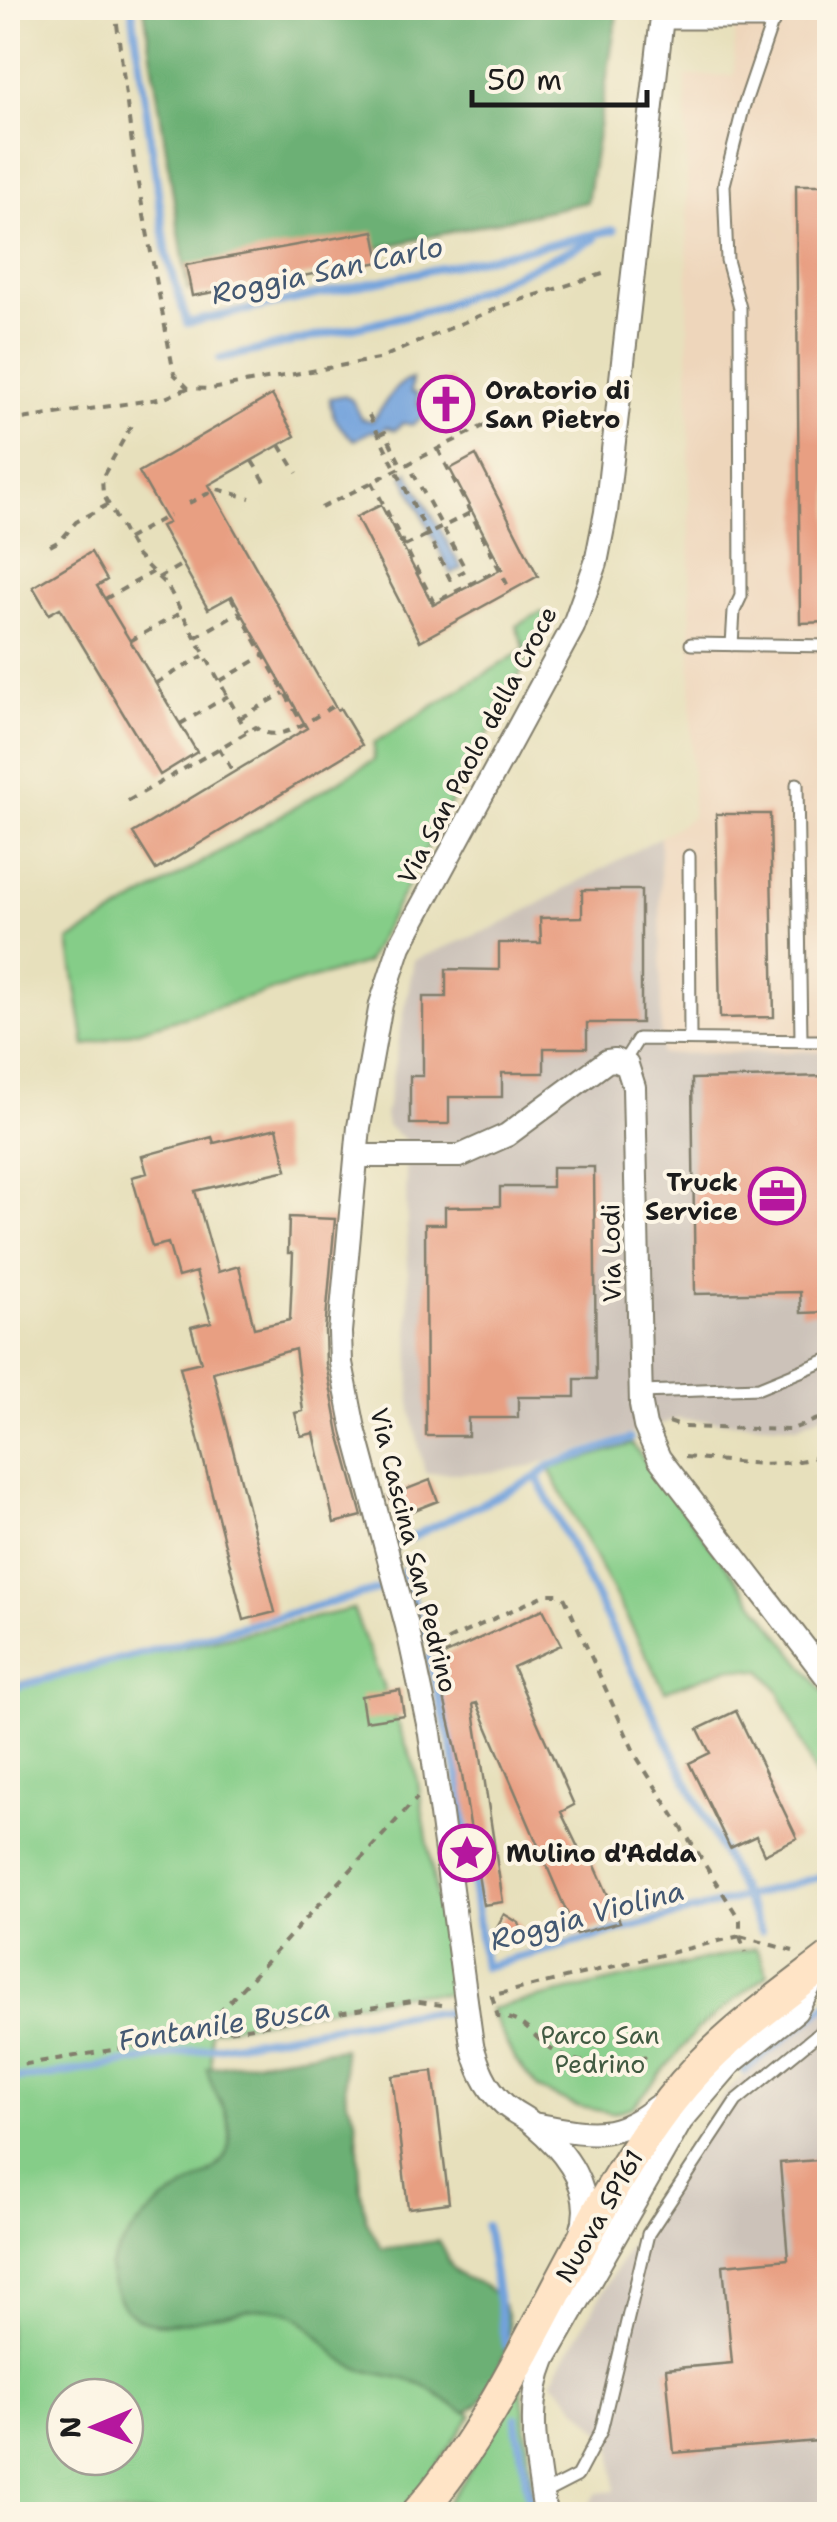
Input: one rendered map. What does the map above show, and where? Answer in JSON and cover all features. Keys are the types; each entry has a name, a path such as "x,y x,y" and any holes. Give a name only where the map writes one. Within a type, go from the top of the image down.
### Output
{"main road":[{"name":"Nuova SP161","path":"417,2514 457,2463 632,2158 682,2086 743,2026 826,1962"}],"street":[{"name":"Via San Paolo della Croce","path":"392,967 564,645 591,580 604,525 662,15"},
{"name":"Via Cascina San Pedrino","path":"392,967 375,1036 357,1156 341,1306 341,1363 358,1446 414,1656 437,1778 472,2046 491,2090 505,2106 533,2124 573,2168 584,2194 583,2228 560,2283"},
{"path":"357,1156 460,1156 506,1135 607,1061 623,1063"},
{"name":"Via Lodi","path":"623,1063 632,1073 634,1086 641,1402 656,1452 830,1682"},
{"path":"543,2504 534,2403 549,2352 682,2121 730,2064 796,2011 826,1962"},
{"name":"Via Cascina San Pedrino","path":"533,2124 592,2134 613,2132 638,2122 682,2086"}],"lane":[{"path":"732,645 734,611 741,596 742,578 740,308 726,260 724,185 744,105 777,8"},
{"path":"662,15 773,23"},
{"path":"690,644 830,646"},
{"path":"797,784 801,1039"},
{"path":"689,856 690,1039"},
{"path":"623,1063 638,1039 830,1042"},
{"path":"641,1402 759,1388 830,1360"},
{"path":"543,2504 578,2476 601,2431 648,2234 736,2102 830,2024"}],"path":[{"path":"115,8 142,209 174,374 188,388"},
{"path":"8,421 165,398 188,388 211,389 378,359 502,306 634,267"},
{"path":"369,415 379,435 402,467 441,527 466,570 450,579 402,467"},
{"path":"321,508 503,416"},
{"path":"131,426 102,478 102,490 136,555 182,612 247,732"},
{"path":"280,444 297,473"},
{"path":"438,449 510,590"},
{"path":"252,461 269,488"},
{"path":"372,482 434,603 499,568"},
{"path":"189,503 218,489 250,498"},
{"path":"50,546 76,522 110,504"},
{"path":"405,546 470,513"},
{"path":"128,539 170,515"},
{"path":"158,578 183,564"},
{"path":"105,600 153,572"},
{"path":"231,597 298,716"},
{"path":"130,641 182,612"},
{"path":"196,637 240,612"},
{"path":"156,684 205,655"},
{"path":"220,681 264,656"},
{"path":"240,718 285,692"},
{"path":"180,724 228,696"},
{"path":"128,800 256,727 262,733 278,734 337,704"},
{"path":"219,748 233,772"},
{"path":"641,1402 684,1427 790,1430 830,1414"},
{"path":"656,1452 773,1464 804,1461 830,1452"},
{"path":"414,1656 547,1594 565,1598 636,1756 740,1920 745,1952"},
{"path":"197,2038 437,1778"},
{"path":"8,2067 412,2001 450,2006 740,1936 826,1962"},
{"path":"492,1996 498,2016 525,2024 544,2044 560,2053 617,2064 653,2053"}],"shaded area":[{"path":"735,8 829,8 829,1051 660,1054 660,837 692,817 686,76 734,75"},
{"path":"660,837 661,1054 829,1051 829,1412 797,1426 678,1419 531,1466 484,1473 425,1473 411,1411 405,1140 387,1126 385,1115 414,960 500,925"},
{"path":"829,2007 829,2514 582,2514 597,2493 615,2491 612,2443 552,2380 688,2144 732,2085"}],"green space":[{"path":"144,8 618,8 587,202 188,290"},
{"path":"541,612 550,617 366,963 85,1046 69,941 374,760 374,743 525,649 516,626"},
{"path":"632,1444 829,1699 829,1807 779,1691 762,1671 729,1668 665,1691 549,1469"},
{"path":"353,1609 416,1770 452,1994 411,1993 210,2031 212,2071 431,2380 472,2415 399,2514 8,2514 8,1685"},
{"name":"Parco San Pedrino","path":"756,1948 768,1974 697,2030 633,2107 612,2113 575,2106 539,2089 514,2059 490,2009"},
{"path":"343,2048 346,2100 356,2118 366,2220 382,2249 438,2241 457,2272 497,2296 508,2318 508,2342 500,2366 483,2398 466,2412 420,2384 349,2364 303,2321 285,2311 251,2309 175,2323 152,2323 133,2315 118,2298 109,2267 124,2242 158,2206 215,2168 229,2147 229,2124 207,2068"},
{"path":"520,2373 535,2514 438,2514 464,2480"}],"water":[{"path":"412,379 411,392 417,394 425,415 412,425 403,423 395,430 386,427 355,440 334,416 330,398 345,395 352,400 361,419 372,421 394,391"},
{"path":"408,472 462,569 451,574 403,475"}],"building":[{"path":"796,185 830,185 830,622 800,623"},
{"path":"374,231 380,262 192,296 186,265"},
{"name":"Oratorio di San Pietro","path":"451,379 467,417 440,428 424,390"},
{"path":"272,395 295,436 209,485 337,710 340,708 362,745 156,870 133,833 307,728 232,596 208,609 161,526 168,523 139,472"},
{"path":"476,455 538,576 420,641 356,517 381,505 433,605 502,569 450,469"},
{"path":"91,552 107,580 97,586 197,752 160,775 60,608 49,614 33,587"},
{"path":"716,814 770,814 774,1017 720,1018"},
{"path":"582,890 641,890 641,1023 587,1023 587,1048 544,1048 544,1073 502,1073 502,1097 449,1097 449,1124 410,1124 410,1076 423,1076 423,997 446,997 446,969 499,970 499,943 541,943 540,918 582,917"},
{"path":"830,1076 830,1312 801,1313 800,1292 695,1294 692,1079"},
{"path":"277,1128 287,1170 195,1191 218,1272 239,1266 254,1328 290,1320 293,1253 288,1253 289,1217 335,1219 325,1331 326,1364 339,1433 362,1516 334,1523 314,1433 301,1436 295,1413 303,1411 295,1349 213,1372 275,1612 244,1620 180,1367 201,1362 191,1327 211,1322 196,1272 178,1277 168,1243 152,1247 132,1177 147,1173 142,1156 212,1137 214,1143"},
{"path":"552,1167 594,1167 596,1379 575,1379 575,1397 518,1397 518,1418 468,1418 468,1436 426,1436 425,1224 445,1224 445,1207 500,1206 500,1187 552,1187"},
{"path":"430,1480 438,1501 397,1517 389,1496"},
{"path":"543,1609 561,1645 513,1667 574,1805 561,1812 585,1862 592,1859 620,1922 576,1934 477,1703 473,1704 503,1902 483,1905 462,1775 435,1659"},
{"path":"400,1690 404,1715 365,1721 361,1696"},
{"path":"736,1711 797,1838 764,1854 756,1836 730,1848 689,1763 710,1753 698,1729"},
{"path":"504,1914 519,1923 522,1932 516,1941 507,1944 499,1939 496,1929"},
{"path":"433,2071 449,2203 408,2208 392,2076"},
{"path":"830,2159 830,2440 674,2453 666,2369 732,2363 723,2265 788,2259 780,2163"}],"waterway":[{"name":"Roggia San Carlo","path":"132,8 167,255 187,323 614,230"},
{"path":"220,359 438,308 595,239"},
{"path":"537,1477 549,1466 630,1439"},
{"path":"394,1549 393,1546 537,1477 761,1931"},
{"name":"Roggia Violina","path":"403,1571 424,1638"},
{"name":"Roggia Violina","path":"8,1689 381,1589"},
{"name":"Roggia Violina","path":"429,1658 458,1771 484,1967 830,1874"},
{"path":"744,2071 830,2002"},
{"name":"Fontanile Busca","path":"8,2079 46,2076 412,2013 447,2013"},
{"path":"486,2226 505,2345"},
{"path":"516,2418 531,2514"}],"place":[{"name":"Oratorio di San Pietro","path":"446,404"},
{"name":"Truck Service","path":"777,1196"},
{"name":"Mulino d'Adda","path":"467,1853"}]}
